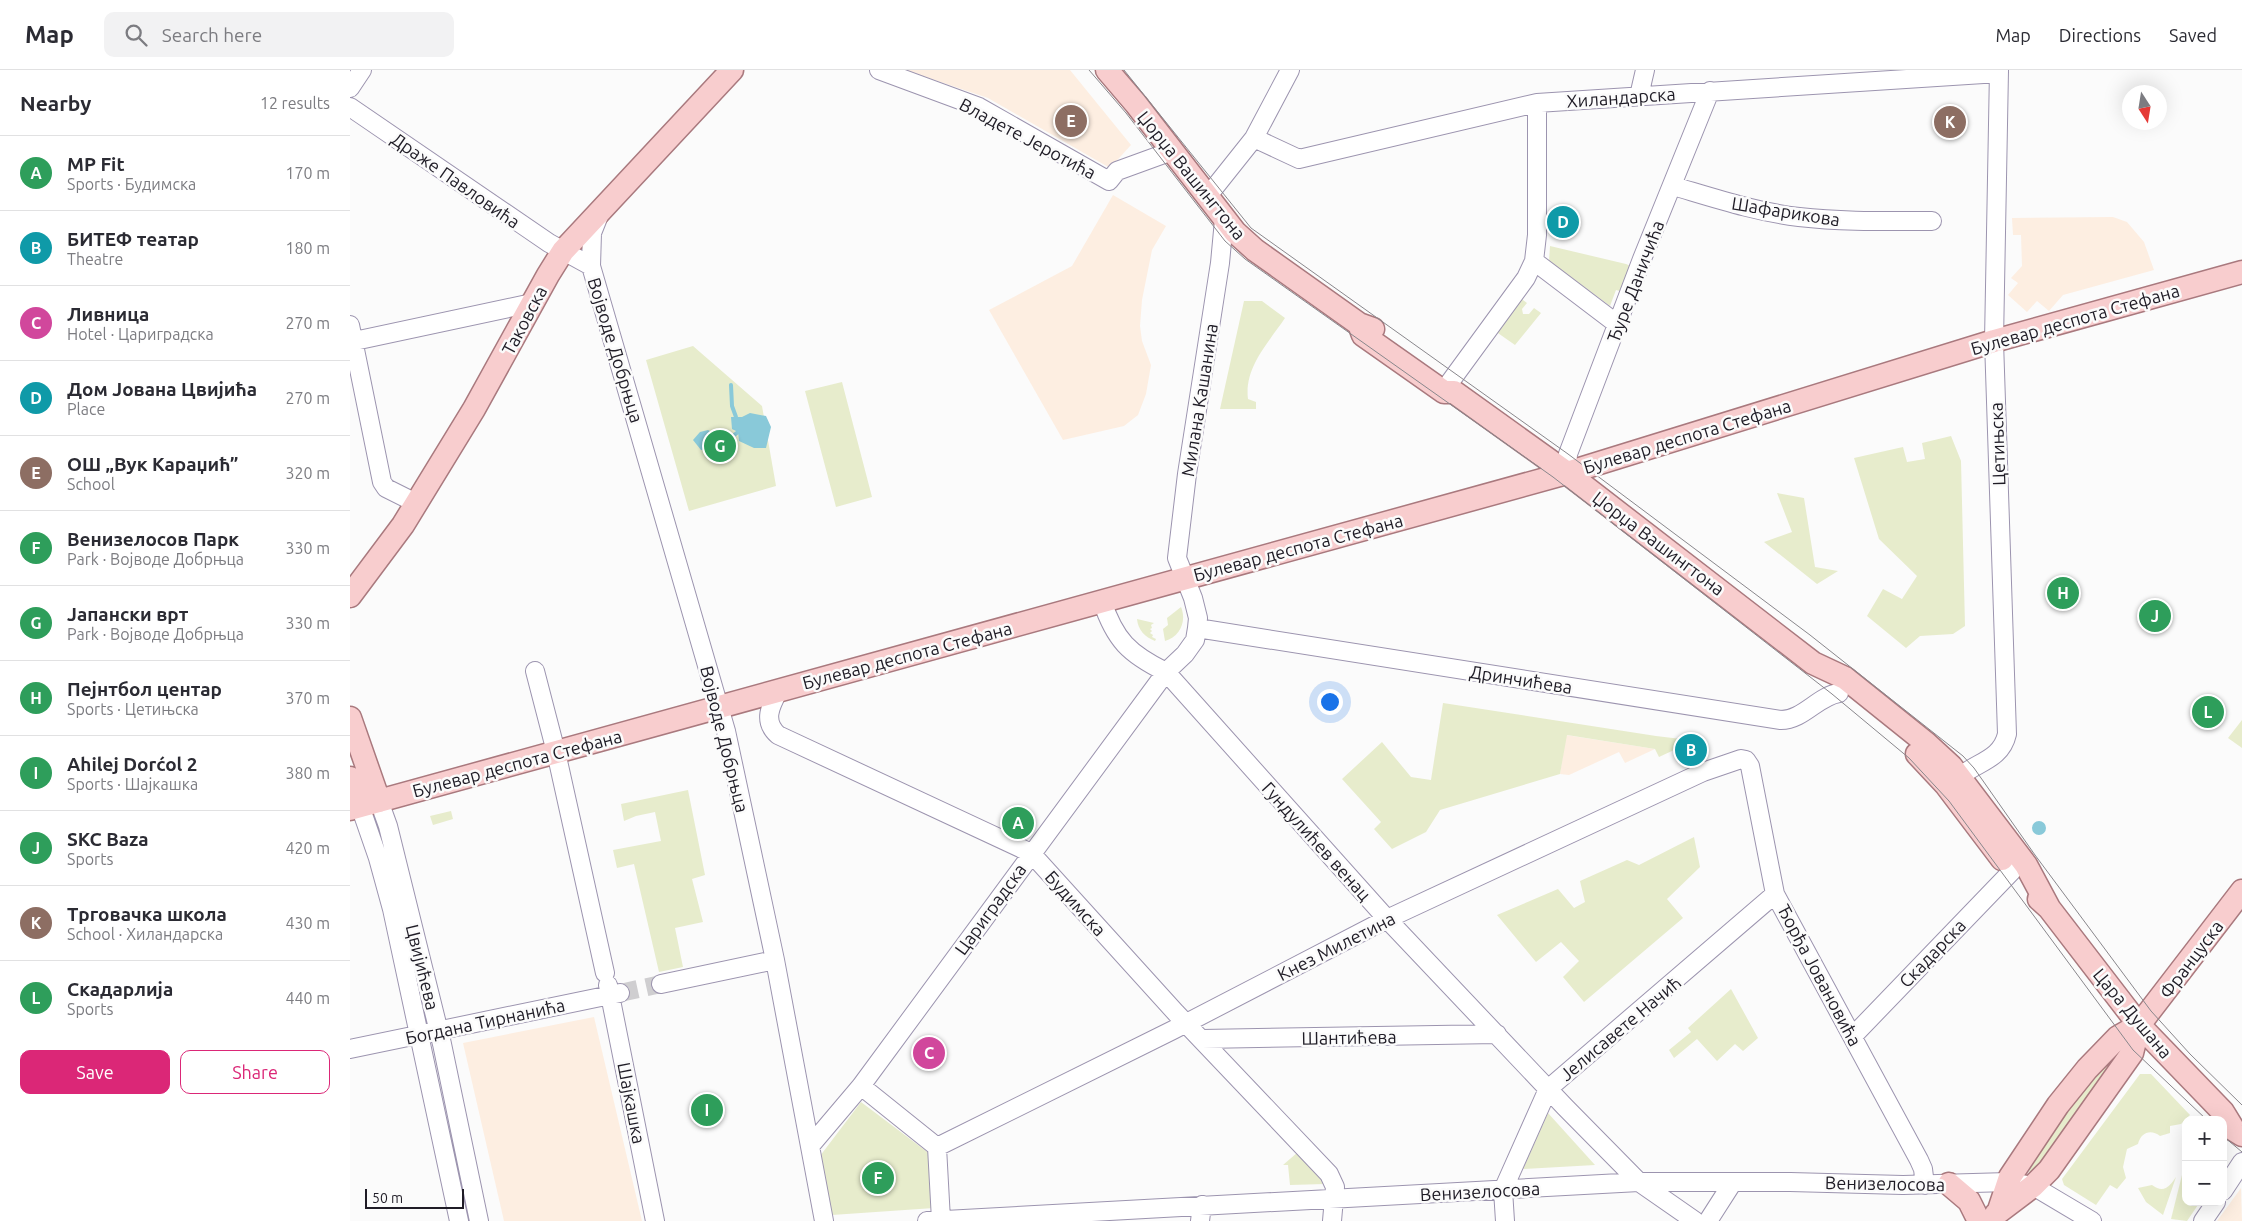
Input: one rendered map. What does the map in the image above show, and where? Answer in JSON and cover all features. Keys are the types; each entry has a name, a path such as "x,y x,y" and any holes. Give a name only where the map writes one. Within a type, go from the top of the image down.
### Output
{"main road":[{"name":"Таковска","path":"350,596 390,545 474,409 563,251 732,70"},
{"name":"Џорџа Вашингтона","path":"1106,70 1172,151 1224,220 1255,250 1359,324 1370,327 1390,339 1568,473 1814,663 1845,678 1926,743 2019,868"},
{"name":"Булевар деспота Стефана","path":"363,805 1568,473 1994,342 2242,272"},
{"name":"Џорџа Вашингтона","path":"1814,663 1839,693 1956,784"},
{"path":"1839,693 1853,691 1871,699"},
{"name":"Цвијићева","path":"350,718 363,805"},
{"name":"Цвијићева","path":"350,778 363,805"},
{"name":"Цара Душана","path":"2019,868 2139,1025 2232,1117 2234,1130 2242,1136"},
{"name":"Француска","path":"2139,1025 2242,891"},
{"path":"1995,1216 2015,1168 2047,1121 2087,1069 2118,1037 2139,1025"},
{"path":"1995,1216 2033,1186 2055,1162 2132,1053 2139,1025"},
{"path":"1949,1184 1969,1201 1979,1221"}],"street":[{"path":"350,88 362,70"},
{"name":"Владете Јеротића","path":"879,70 979,107 1109,181 1117,171 1172,151"},
{"path":"1207,197 1254,138 1290,70"},
{"path":"1639,96 1645,70"},
{"name":"Хиландарска","path":"1254,138 1299,159 1537,103 1999,72"},
{"name":"Цетињска","path":"1956,784 1998,752 2005,743 2007,734 1994,342 1999,72"},
{"name":"Ђуре Даничића","path":"1568,473 1568,454 1617,324 1710,91"},
{"path":"1452,387 1526,278 1534,261 1536,235 1537,103"},
{"name":"Драже Павловића","path":"350,107 563,251"},
{"name":"Шафарикова","path":"1673,186 1721,200 1798,217 1850,221 1932,221"},
{"name":"Војводе Добрњца","path":"601,211 592,234 591,266 726,731 775,960 824,1221"},
{"name":"Милана Кашанина","path":"1197,628 1198,618 1177,558 1187,474 1220,263 1224,220"},
{"name":"Војводе Добрњца","path":"563,251 591,266"},
{"path":"1534,261 1617,324"},
{"path":"416,502 386,488 382,482 351,336 532,303"},
{"name":"Гундулићев венац","path":"1102,601 1109,621 1119,640 1140,657 1166,672 1387,919 1548,1089 1639,1182 1695,1221"},
{"name":"Цариградска","path":"811,1145 861,1086 1166,672 1185,654 1195,640 1197,628"},
{"name":"Дринчићева","path":"1197,628 1781,720 1790,719 1831,695 1839,693"},
{"name":"Шајкашка","path":"535,671 611,986 655,1221"},
{"name":"Будимска","path":"779,690 770,708 769,719 772,729 778,735 1031,853 1186,1023 1329,1174 1334,1183 1332,1221"},
{"name":"Кнез Милетина","path":"937,1147 1186,1023 1387,919 1703,772 1741,758"},
{"name":"Ђорђа Јовановића","path":"1741,758 1746,760 1750,766 1775,894 1921,1164 1925,1185"},
{"name":"Цвијићева","path":"363,805 388,826 438,1030 479,1221"},
{"name":"Цвијићева","path":"363,805 390,901 459,1221"},
{"name":"Скадарска","path":"1853,1036 2019,868"},
{"name":"Јелисавете Начић","path":"1503,1190 1548,1089 1775,894"},
{"path":"661,984 775,960"},
{"name":"Богдана Тирнанића","path":"350,1049 438,1030 611,986"},
{"name":"Шантићева","path":"1202,1039 1497,1034"},
{"path":"861,1086 937,1147 934,1221"},
{"path":"2227,1185 2242,1162"},
{"name":"Венизелосова","path":"934,1221 1201,1213 1334,1198 1639,1182 1925,1185 2008,1182 2033,1186"},
{"path":"1708,1221 1734,1182"},
{"path":"2033,1186 2092,1221"},
{"path":"1503,1190 1505,1221"},
{"path":"2203,1221 2213,1206"}],"shaded area":[{"path":"905,70 1070,70 1131,145 1110,168 988,98"},
{"path":"1113,195 1166,226 1152,250 1142,300 1140,326 1142,341 1151,365 1146,394 1138,415 1124,426 1063,440 989,310 1072,266"},
{"path":"2113,217 2127,222 2144,242 2154,270 2063,295 2049,311 2037,301 2027,312 2008,295 2018,283 2011,278 2022,266 2021,235 2013,235 2012,218"},
{"path":"1566,735 1655,749 1625,763 1619,752 1569,775 1560,774"},
{"path":"594,1017 642,1221 504,1221 463,1043"},
{"path":"2241,1188 2242,1221 2217,1221"}],"green space":[{"path":"1550,246 1633,267 1623,292 1616,290 1610,306 1549,261"},
{"path":"1519,297 1527,303 1522,309 1523,314 1529,314 1534,308 1541,313 1515,345 1495,331"},
{"path":"1244,301 1262,301 1285,318 1265,346 1250,376 1248,399 1256,402 1256,409 1220,409"},
{"path":"693,346 762,406 776,486 689,511 646,360"},
{"path":"842,382 872,497 836,507 805,391"},
{"path":"1951,436 1961,461 1965,626 1953,634 1920,636 1906,648 1867,616 1883,589 1902,599 1917,576 1879,539 1854,458 1903,447 1907,462 1925,459 1922,443"},
{"path":"1777,493 1804,498 1815,567 1838,571 1817,584 1764,542 1792,532"},
{"path":"1181,607 1183,623 1181,628 1175,636 1165,641 1163,629 1168,625 1167,618"},
{"path":"1137,619 1154,623 1151,625 1152,628 1150,629 1152,631 1150,633 1156,639 1155,641 1143,633"},
{"path":"1443,703 1681,739 1674,750 1659,757 1655,749 1567,735 1560,774 1440,810 1426,832 1392,849 1374,829 1381,822 1342,779 1382,742 1411,777 1431,780"},
{"path":"2242,720 2242,748 2228,738"},
{"path":"688,790 705,875 692,879 703,922 675,928 683,967 659,972 634,864 617,868 613,850 661,841 655,812 624,821 621,804"},
{"path":"451,811 453,819 433,825 430,816"},
{"path":"1694,837 1700,867 1667,899 1683,918 1584,1002 1563,977 1579,961 1561,942 1536,962 1497,915 1558,889 1574,908 1585,902 1580,881 1627,860 1639,865"},
{"path":"1731,989 1758,1038 1743,1051 1735,1044 1717,1061 1697,1039 1674,1058 1669,1050 1691,1032 1688,1028"},
{"path":"2111,1057 2117,1061 2029,1178 2030,1159 2095,1073"},
{"path":"2140,1074 2151,1074 2190,1115 2182,1116 2181,1124 2170,1126 2170,1133 2160,1136 2150,1132 2144,1134 2138,1144 2127,1149 2123,1167 2126,1178 2117,1189 2110,1185 2096,1205 2064,1185 2062,1179"},
{"path":"861,1102 930,1154 934,1208 832,1215 820,1156"},
{"path":"1548,1113 1595,1165 1523,1169"},
{"path":"1298,1152 1325,1184 1290,1185 1288,1165 1283,1165"},
{"path":"2182,1175 2182,1206 2197,1206 2187,1221 2171,1219"},
{"path":"2176,1177 2163,1215 2146,1202 2138,1188 2152,1185 2163,1189 2169,1186"}],"water":[{"path":"750,413 766,416 771,427 766,448 754,448 739,441 738,432 732,429 731,417 742,417"},
{"path":"708,430 717,435 718,445 712,452 701,450 693,440 700,432"},
{"path":"2036,821 2042,821 2046,828 2042,835 2036,835 2032,831 2032,825"}],"waterway":[{"path":"731,385 732,406 736,417"},
{"path":"717,439 729,439 738,432"}],"tunnel":[{"path":"620,993 661,984"}],"tram line":[{"path":"1089,70 1126,113 1225,241 1245,259 1553,477 1832,694 1909,758 1949,801 2133,1050 2203,1116"},
{"path":"1124,70 1251,228 1568,454 1810,635 1963,756 1974,768 2035,855 2151,1011 2190,1054 2242,1105"},
{"path":"2227,1139 2242,1152"}],"place":[{"name":"ОШ „Вук Караџић”","path":"1071,121"},
{"name":"Трговачка школа","path":"1950,122"},
{"name":"Дом Јована Цвијића","path":"1563,222"},
{"name":"Јапански врт","path":"720,446"},
{"name":"Пејнтбол центар","path":"2063,593"},
{"name":"SKC Baza","path":"2155,616"},
{"name":"Скадарлија","path":"2208,712"},
{"name":"БИТЕФ театар","path":"1691,750"},
{"name":"MP Fit","path":"1018,823"},
{"name":"Ливница","path":"929,1053"},
{"name":"Ahilej Dorćol 2","path":"707,1110"},
{"name":"Венизелосов Парк","path":"878,1178"}]}
